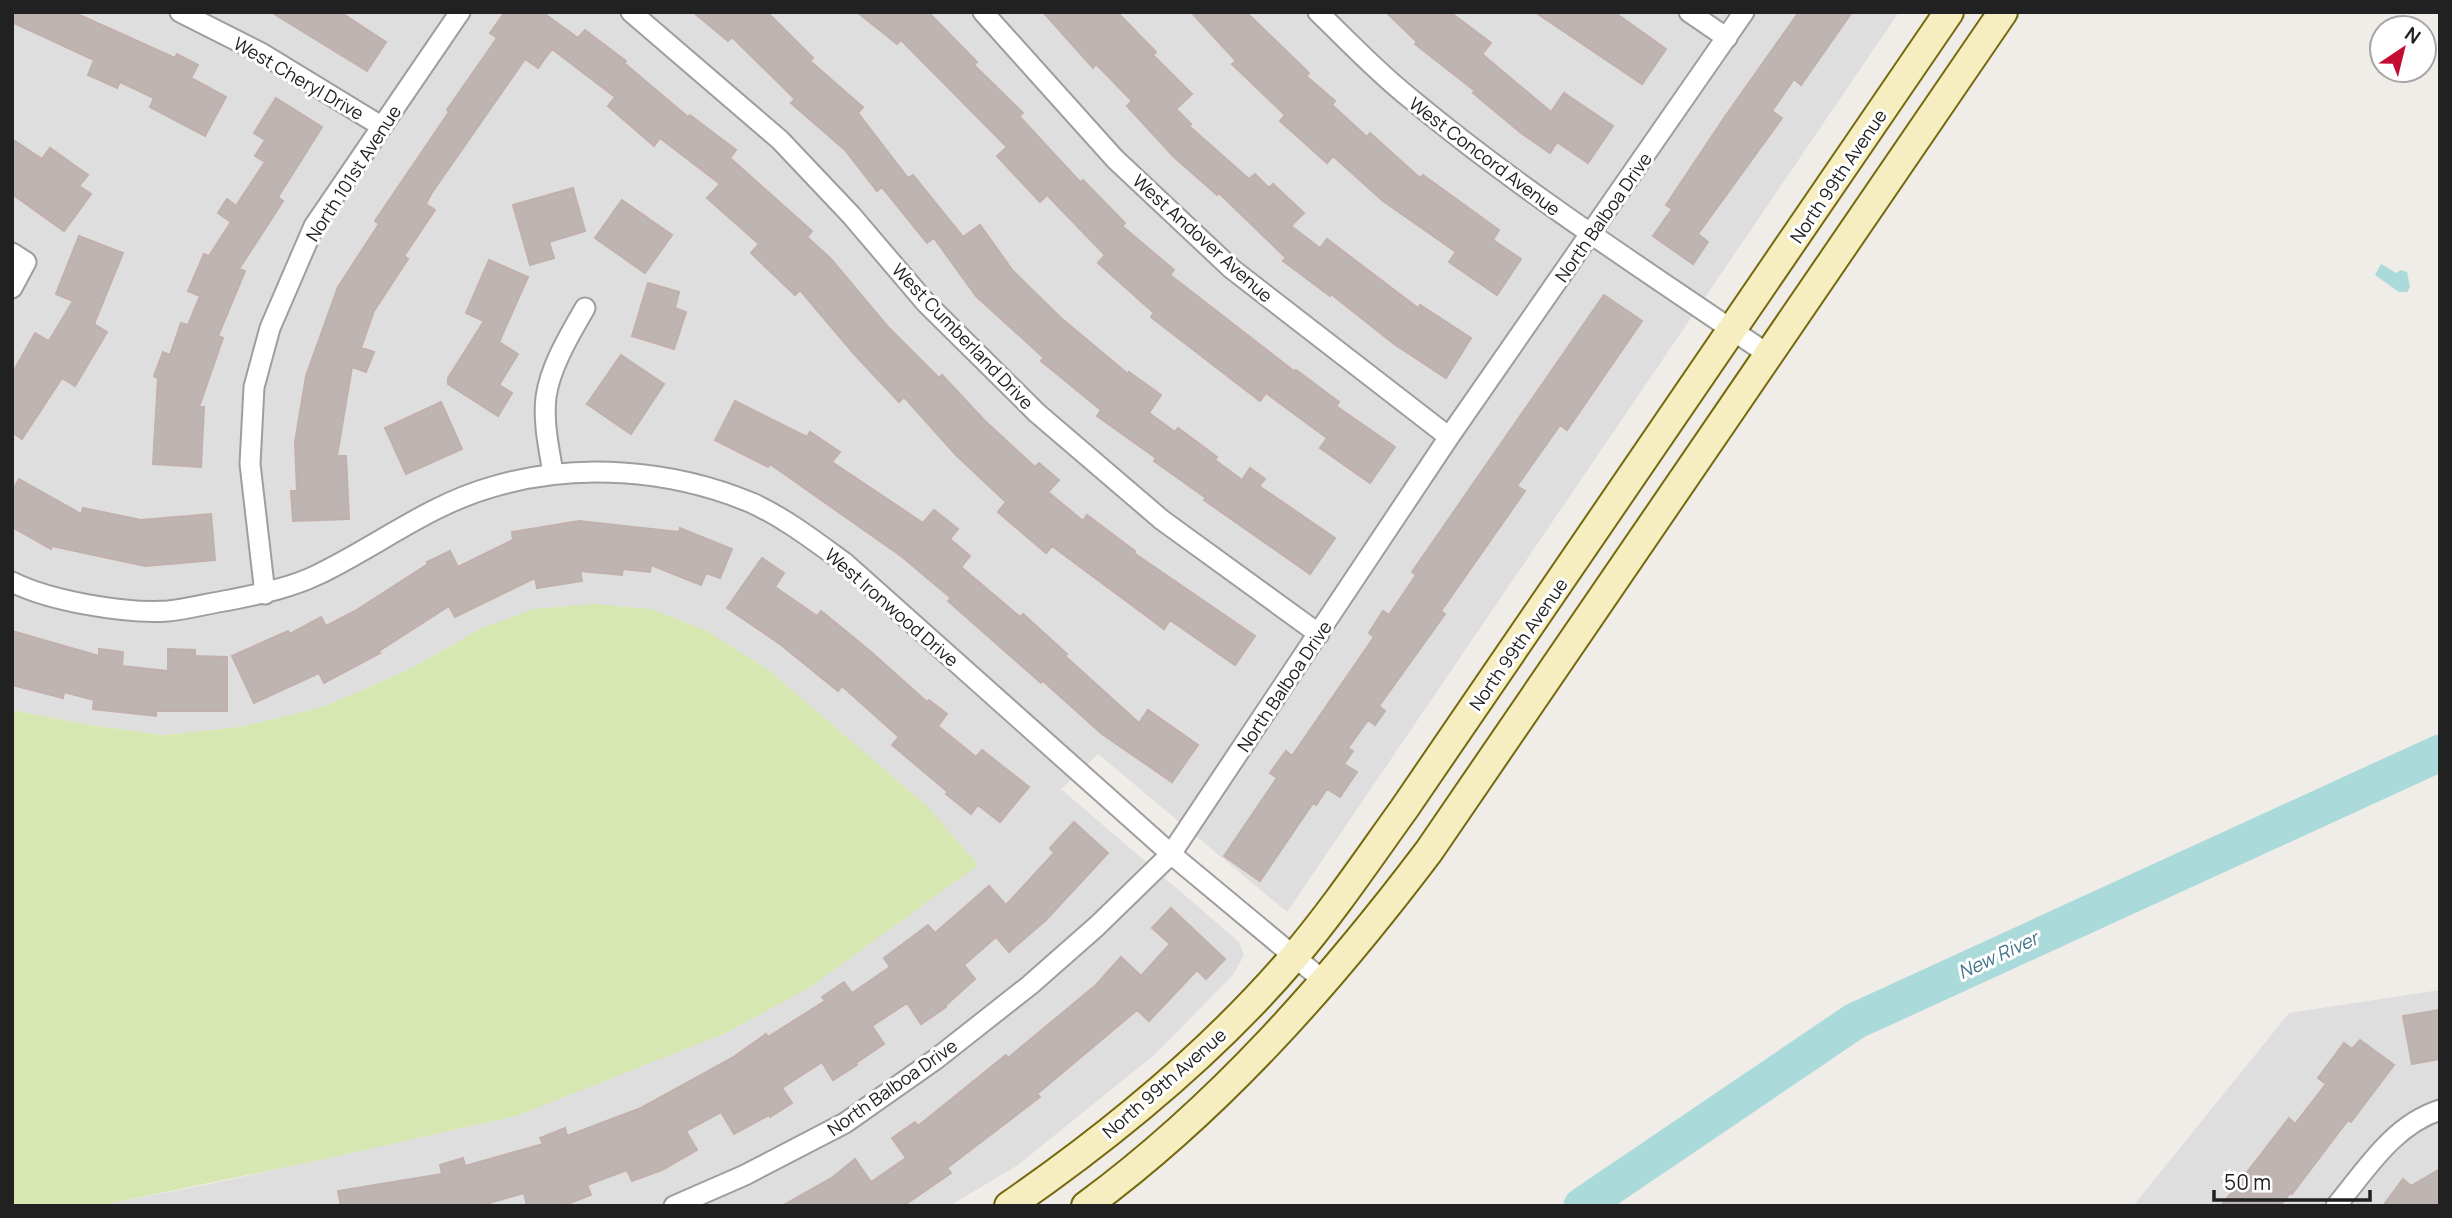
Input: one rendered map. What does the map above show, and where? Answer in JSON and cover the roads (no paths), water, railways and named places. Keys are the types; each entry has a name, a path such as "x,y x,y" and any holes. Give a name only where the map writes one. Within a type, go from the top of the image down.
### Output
{"main road":[{"name":"North 99th Avenue","path":"1009,1206 1054,1175 1146,1103 1195,1060 1293,958 1404,809 1949,12"},
{"path":"1086,1206 1129,1175 1229,1082 1325,982 1377,920 1429,851 1769,355 1995,15"}],"street":[{"name":"West Cheryl Drive","path":"180,12 263,54 381,126"},
{"name":"North 101st Avenue","path":"265,594 250,464 254,387 270,328 314,226 460,12"},
{"name":"West Cumberland Drive","path":"631,12 780,139 851,215 926,303 1037,413 1162,520 1319,634"},
{"name":"West Andover Avenue","path":"982,12 1115,159 1232,269 1449,437"},
{"name":"West Concord Avenue","path":"1318,12 1408,97 1478,153 1590,235 1769,355"},
{"path":"1689,12 1727,38"},
{"name":"North Balboa Drive","path":"674,1206 745,1175 845,1124 936,1059 1030,985 1097,926 1171,854 1449,437 1744,12"},
{"path":"12,253 26,262 12,288"},
{"path":"553,473 546,431 546,396 562,349 585,308"},
{"name":"West Ironwood Drive","path":"12,582 32,592 100,607 167,611 265,594 315,576 436,509 491,487 553,473 640,474 690,483 752,503 795,528 845,563 1171,854 1325,982"},
{"path":"2336,1206 2402,1129 2427,1114 2440,1110"}],"water":[{"path":"2381,264 2396,273 2401,270 2407,272 2410,287 2407,292 2399,292 2375,275"}],"waterway":[{"name":"New River","path":"1582,1206 1855,1021 2440,753"}]}
